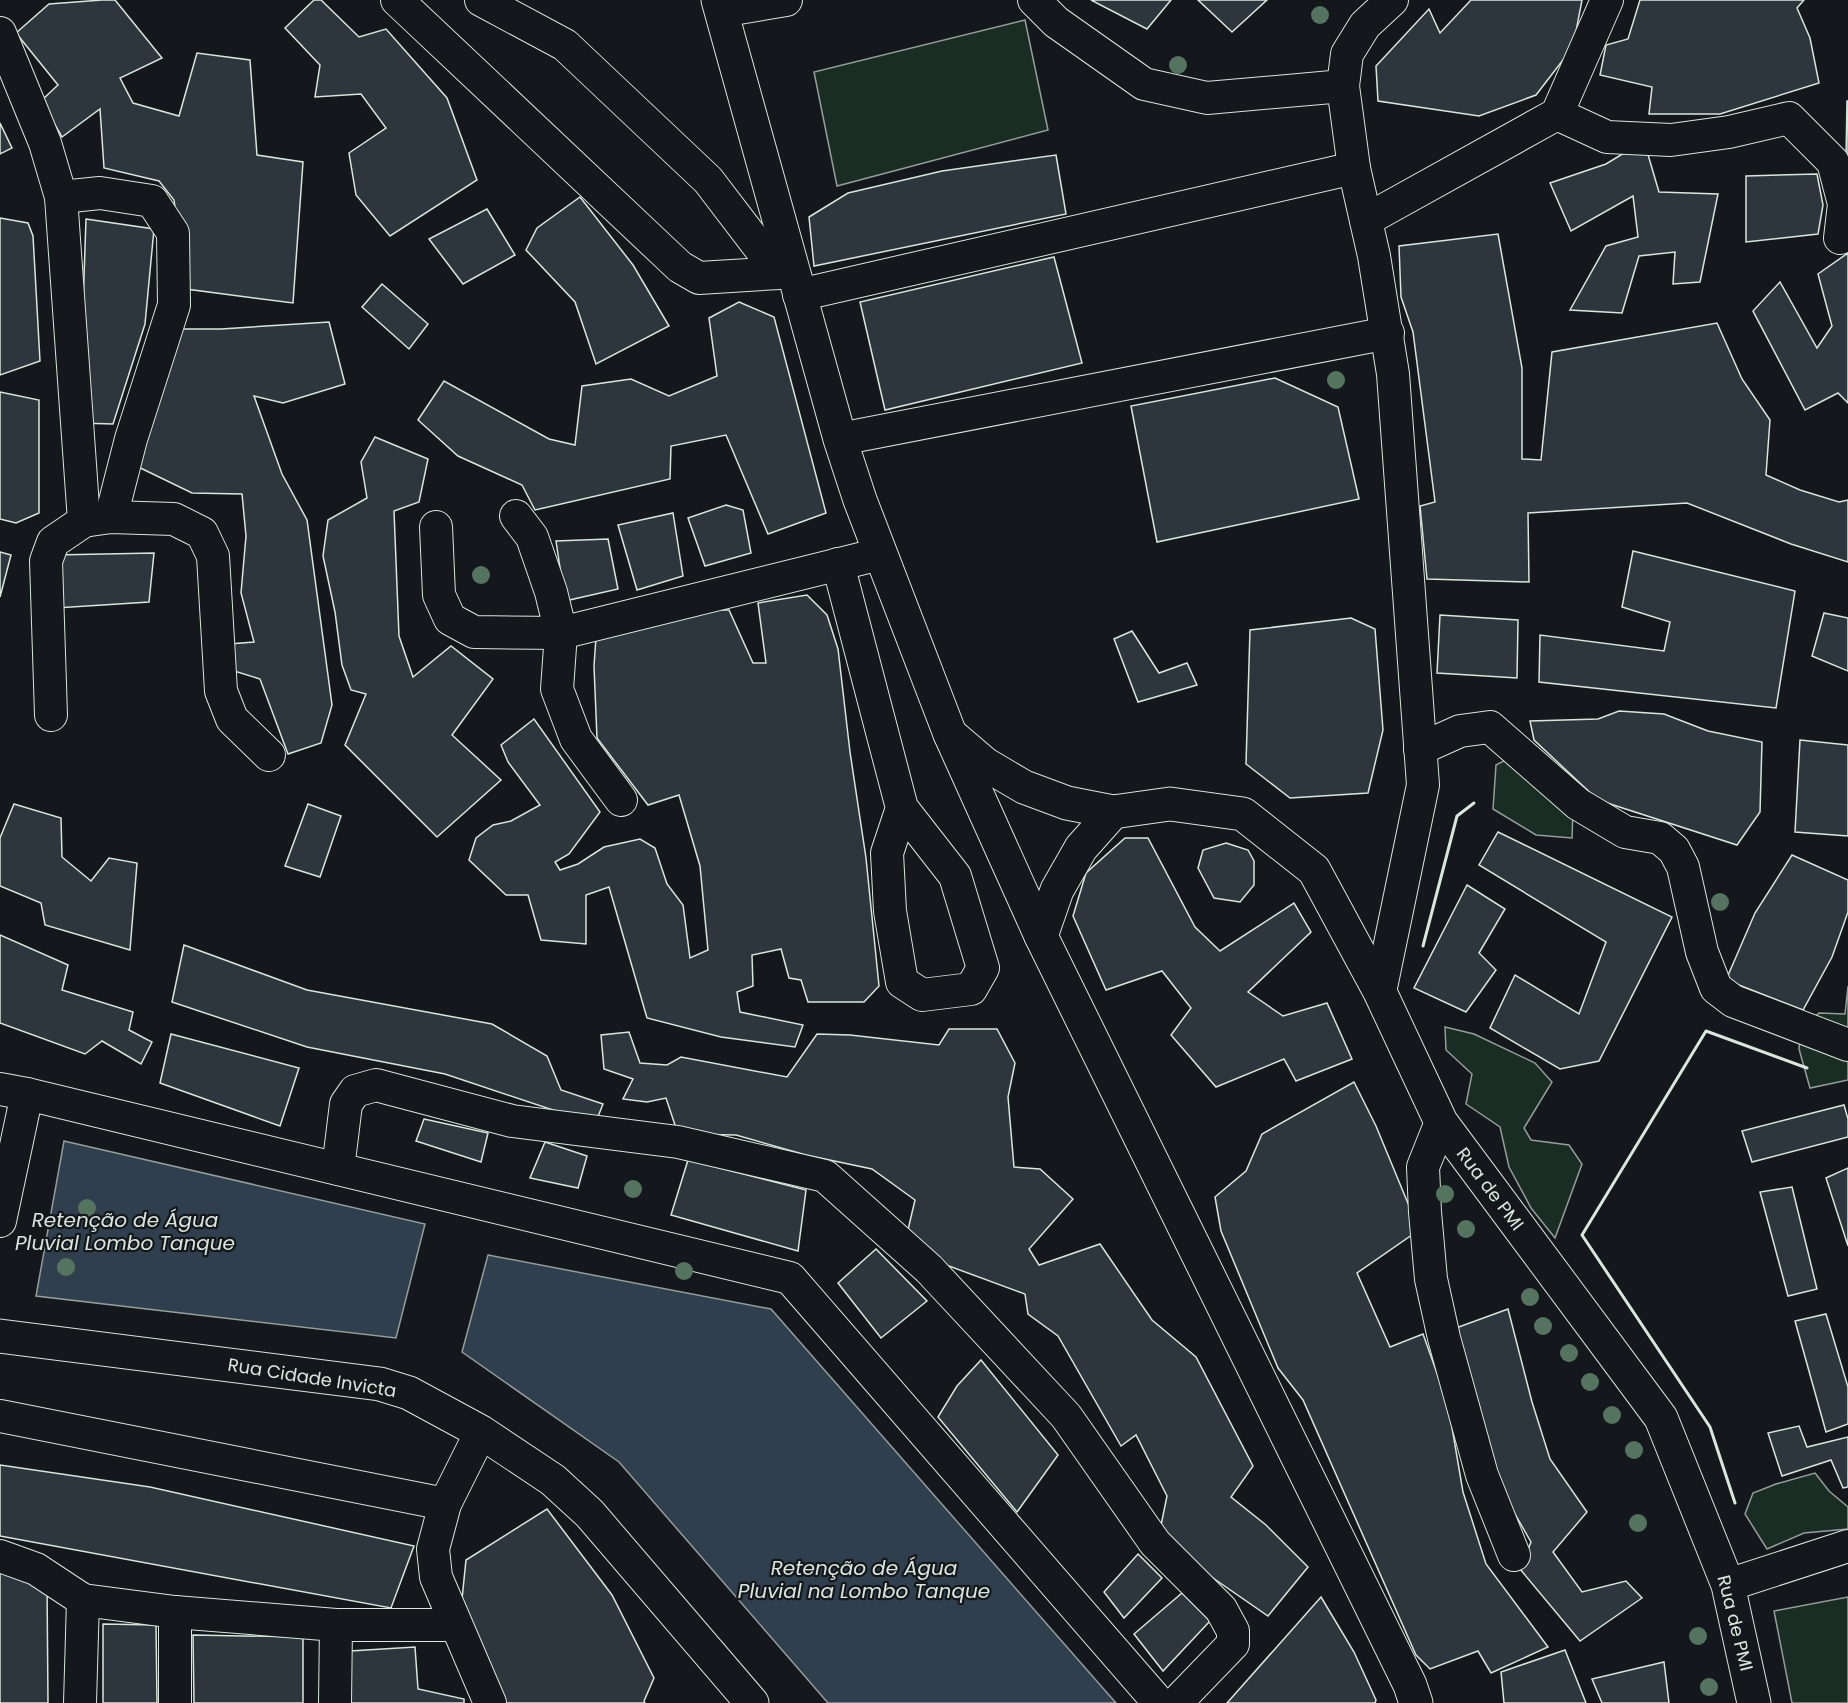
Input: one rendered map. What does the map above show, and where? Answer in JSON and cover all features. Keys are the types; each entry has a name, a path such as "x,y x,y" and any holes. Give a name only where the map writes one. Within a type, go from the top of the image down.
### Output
{"main road":[{"path":"719,6 790,279 840,439 880,554 950,734 1041,936 1405,1674 1416,1703"},
{"name":"Rua de PMI","path":"950,734 984,764 1024,787 1067,803 1113,812 1170,804 1243,814 1314,870 1380,992 1441,1122 1661,1418 1728,1585 1754,1703"},
{"path":"1041,936 1057,890 1081,848 1113,812"},
{"name":"Rua Cidade Invicta","path":"0,1336 380,1384 409,1393 481,1432 553,1480 590,1514 752,1703"}],"street":[{"path":"397,0 680,267 699,278 790,279 1354,168"},
{"path":"481,0 565,45 708,180 790,279"},
{"path":"719,6 786,0"},
{"path":"1034,0 1056,22 1144,84 1207,98 1343,86"},
{"path":"1380,992 1423,785 1393,374 1388,333 1354,168 1343,86 1347,54 1365,25 1392,0"},
{"path":"1366,220 1557,114 1607,0"},
{"path":"0,33 45,143 61,197 98,519"},
{"path":"1557,114 1607,137 1671,140 1729,132 1789,118 1833,162 1844,204 1840,238"},
{"path":"61,197 100,193 152,201 173,233 174,305 131,439 98,519"},
{"path":"840,439 1388,333"},
{"path":"516,516 532,537 552,592 561,633 557,689 576,739 621,800"},
{"path":"51,715 46,561 53,542 98,519 174,519 202,533 213,556 221,691 232,719 269,755"},
{"path":"436,526 439,595 450,619 474,632 561,633 880,554"},
{"path":"838,564 902,808 955,876 983,968 971,989 922,995 902,982 890,912 887,854 902,808"},
{"path":"1420,749 1460,731 1490,727 1578,804 1625,832 1660,838 1674,850 1683,867 1702,952 1716,988 1733,1001 1848,1045"},
{"path":"338,1169 346,1104 355,1091 376,1085 512,1121 678,1142 825,1176 929,1269 1066,1416 1155,1543 1221,1609 1233,1630 1233,1644 1176,1703"},
{"path":"0,1221 13,1092 790,1278 1159,1703"},
{"path":"1441,1122 1423,1167 1431,1280 1444,1338 1482,1475 1514,1555"},
{"path":"0,1416 445,1504"},
{"path":"481,1432 445,1504 433,1548 436,1577 490,1703"},
{"path":"1728,1585 1848,1546"},
{"path":"0,1556 36,1569 83,1600 175,1612 336,1624 456,1625"},
{"path":"80,1703 83,1600"},
{"path":"175,1612 175,1703"},
{"path":"334,1703 336,1624"}],"green space":[{"path":"1025,20 1048,130 837,186 814,72"},
{"path":"1519,753 1574,782 1572,838 1536,835 1493,809 1496,765"},
{"path":"1848,986 1848,1080 1810,1088 1799,1049 1801,1029 1819,1013 1845,1014"},
{"path":"1445,1027 1474,1034 1535,1063 1552,1082 1524,1128 1531,1140 1569,1145 1582,1164 1555,1238 1531,1208 1509,1167 1500,1127 1466,1104 1472,1074 1446,1050"},
{"path":"1815,1473 1829,1491 1848,1507 1848,1529 1804,1533 1767,1549 1745,1514 1753,1493"},
{"path":"1848,1597 1848,1703 1792,1703 1774,1611"}],"water":[{"name":"Retenção de Água Pluvial Lombo Tanque","path":"64,1141 425,1224 396,1338 36,1296"},
{"name":"Retenção de Água Pluvial na Lombo Tanque","path":"488,1255 771,1309 1116,1703 828,1703 619,1462 462,1352"}],"building":[{"path":"115,0 162,58 120,78 133,103 179,116 197,53 250,60 257,155 303,162 293,303 186,289 174,200 159,181 104,168 100,109 62,137 41,101 58,85 16,33 49,4"},
{"path":"314,0 321,0 359,37 386,29 447,98 477,180 390,236 356,195 349,153 386,128 361,94 315,97 320,65 285,28"},
{"path":"1091,0 1171,0 1147,29"},
{"path":"1198,0 1267,0 1232,32"},
{"path":"1471,0 1582,0 1573,47 1536,95 1479,116 1378,101 1376,66 1429,9 1440,33"},
{"path":"1640,0 1804,0 1797,8 1810,38 1819,83 1720,114 1649,114 1652,87 1600,75 1606,45 1628,39"},
{"path":"1847,101 1848,158 1846,158"},
{"path":"0,123 12,148 0,154"},
{"path":"1644,141 1659,192 1718,194 1700,282 1673,284 1675,252 1639,256 1622,313 1570,310 1606,246 1638,237 1633,196 1571,231 1550,183 1606,164"},
{"path":"1056,155 1066,214 814,266 809,217 848,193 942,171"},
{"path":"1817,174 1823,205 1818,234 1746,242 1746,176"},
{"path":"580,197 633,265 669,326 596,364 575,302 526,250 537,228"},
{"path":"487,209 515,255 463,284 429,239"},
{"path":"0,218 28,223 33,236 40,361 0,375"},
{"path":"86,219 154,229 145,324 113,424 79,423"},
{"path":"1498,234 1522,368 1522,459 1541,460 1552,352 1717,323 1742,379 1770,420 1766,475 1800,490 1839,502 1848,500 1848,562 1791,544 1687,503 1528,513 1529,582 1427,579 1420,506 1435,502 1413,332 1401,297 1399,246"},
{"path":"1848,253 1848,403 1838,393 1805,410 1753,311 1780,282 1817,348 1832,326 1818,274"},
{"path":"1054,257 1082,363 885,410 860,302"},
{"path":"382,284 428,324 409,349 362,307"},
{"path":"739,302 774,317 826,513 768,534 726,435 671,446 670,479 535,510 522,485 458,456 418,420 444,381 549,439 575,445 582,386 631,379 669,396 717,376 709,318"},
{"path":"329,322 345,384 283,403 254,396 282,474 307,520 332,705 321,743 288,754 260,679 234,671 229,644 254,642 241,593 246,536 242,494 192,493 126,461 176,329 221,329"},
{"path":"1275,378 1338,407 1359,499 1157,542 1131,406"},
{"path":"0,392 39,400 39,513 16,523 0,519"},
{"path":"375,437 428,459 419,502 394,511 399,636 413,677 451,646 493,679 452,735 501,780 437,837 345,745 366,694 351,690 342,665 335,612 323,556 328,520 367,498 361,462"},
{"path":"726,505 743,510 751,553 705,566 688,518"},
{"path":"673,513 683,576 637,590 618,525"},
{"path":"608,539 618,589 565,601 556,541"},
{"path":"1633,551 1795,591 1776,708 1539,682 1540,635 1664,651 1670,622 1622,607"},
{"path":"0,552 11,555 0,597"},
{"path":"154,553 149,602 56,608 54,555"},
{"path":"807,595 827,615 838,649 866,858 879,986 864,1002 808,1002 801,980 789,978 781,949 752,955 753,986 737,992 740,1012 803,1025 795,1047 721,1037 647,1018 609,887 586,895 586,944 541,940 528,895 506,895 469,860 476,838 493,825 511,821 540,805 508,762 501,745 534,719 600,812 569,854 555,862 560,870 578,864 604,847 640,839 655,848 667,884 683,905 690,958 708,950 700,866 679,795 648,805 597,738 594,666 596,637 716,610 729,610 753,663 766,663 758,603"},
{"path":"1824,613 1848,618 1848,671 1812,656"},
{"path":"1440,615 1518,620 1517,678 1437,673"},
{"path":"1351,618 1375,629 1383,730 1368,793 1290,798 1246,764 1250,630"},
{"path":"1132,631 1159,673 1187,663 1197,685 1138,702 1114,639"},
{"path":"1619,711 1664,714 1708,731 1762,742 1760,812 1737,845 1598,800 1534,740 1530,721 1598,719"},
{"path":"1800,740 1848,745 1848,836 1795,832"},
{"path":"14,804 61,818 62,857 91,881 109,858 137,863 130,950 45,925 41,903 0,886 0,838"},
{"path":"308,804 341,816 320,877 285,866"},
{"path":"1498,832 1672,917 1599,1061 1560,1069 1490,1028 1515,975 1579,1014 1606,942 1479,865"},
{"path":"1125,838 1148,838 1195,927 1220,951 1294,903 1311,932 1248,992 1283,1016 1327,1003 1352,1059 1296,1081 1284,1059 1216,1087 1171,1035 1191,1008 1162,971 1106,990 1073,916 1086,873"},
{"path":"1226,843 1248,850 1254,861 1254,885 1240,902 1214,898 1198,868 1203,850"},
{"path":"1792,855 1848,880 1848,912 1832,957 1803,1010 1726,980 1755,913"},
{"path":"1467,885 1505,909 1479,953 1496,970 1466,1012 1414,988"},
{"path":"0,935 68,965 62,990 133,1012 129,1030 152,1042 141,1064 102,1041 85,1054 0,1023"},
{"path":"184,945 307,990 492,1024 547,1056 561,1090 603,1104 595,1124 445,1074 307,1047 172,1002"},
{"path":"949,1029 997,1029 1015,1063 1008,1097 1014,1167 1040,1169 1073,1199 1029,1249 1039,1265 1100,1244 1152,1320 1196,1357 1253,1466 1231,1497 1266,1525 1308,1567 1268,1616 1158,1540 1167,1496 1136,1435 1121,1446 1058,1336 1028,1314 1025,1294 938,1262 907,1234 915,1200 872,1169 806,1155 736,1135 678,1134 666,1098 647,1102 623,1099 633,1079 604,1069 601,1035 629,1032 640,1063 667,1065 681,1057 787,1077 817,1034 850,1035 939,1045"},
{"path":"171,1034 299,1068 280,1126 160,1083"},
{"path":"1354,1082 1376,1126 1419,1230 1357,1273 1390,1347 1423,1334 1448,1404 1463,1492 1486,1564 1548,1647 1491,1673 1478,1651 1430,1669 1416,1655 1303,1400 1278,1368 1221,1231 1215,1197 1246,1171 1262,1134"},
{"path":"1844,1105 1848,1119 1848,1137 1752,1162 1742,1131"},
{"path":"424,1119 488,1133 481,1162 416,1141"},
{"path":"545,1142 587,1156 578,1188 530,1178"},
{"path":"688,1160 806,1190 798,1251 671,1215"},
{"path":"1848,1168 1848,1246 1826,1178"},
{"path":"1792,1187 1817,1289 1788,1296 1760,1192"},
{"path":"876,1249 927,1301 881,1338 838,1283"},
{"path":"1508,1309 1532,1402 1550,1459 1587,1512 1553,1552 1582,1592 1626,1581 1642,1598 1580,1641 1520,1569 1531,1542 1495,1479 1456,1328"},
{"path":"1826,1314 1848,1387 1848,1424 1826,1432 1795,1321"},
{"path":"981,1360 1058,1455 1017,1512 938,1417 957,1386"},
{"path":"1799,1426 1807,1447 1848,1437 1848,1487 1843,1488 1831,1460 1782,1476 1768,1433"},
{"path":"0,1465 150,1487 414,1546 391,1608 0,1536"},
{"path":"547,1509 612,1595 654,1678 645,1703 503,1703 461,1609 466,1560"},
{"path":"1138,1554 1162,1578 1124,1618 1104,1592"},
{"path":"0,1564 47,1583 48,1703 0,1703"},
{"path":"1182,1593 1210,1621 1163,1671 1134,1634"},
{"path":"1321,1597 1354,1652 1376,1700 1375,1703 1227,1703"},
{"path":"103,1624 156,1625 157,1703 103,1703"},
{"path":"193,1635 303,1637 303,1703 194,1703"},
{"path":"415,1647 418,1689 464,1699 464,1703 349,1703 350,1651"},
{"path":"1565,1650 1586,1703 1504,1703 1501,1672"},
{"path":"1664,1662 1669,1703 1602,1703 1592,1679"}],"wall":[{"path":"1423,946 1457,816 1474,803"},
{"path":"1735,1503 1710,1427 1582,1235 1706,1031 1807,1068"}]}
